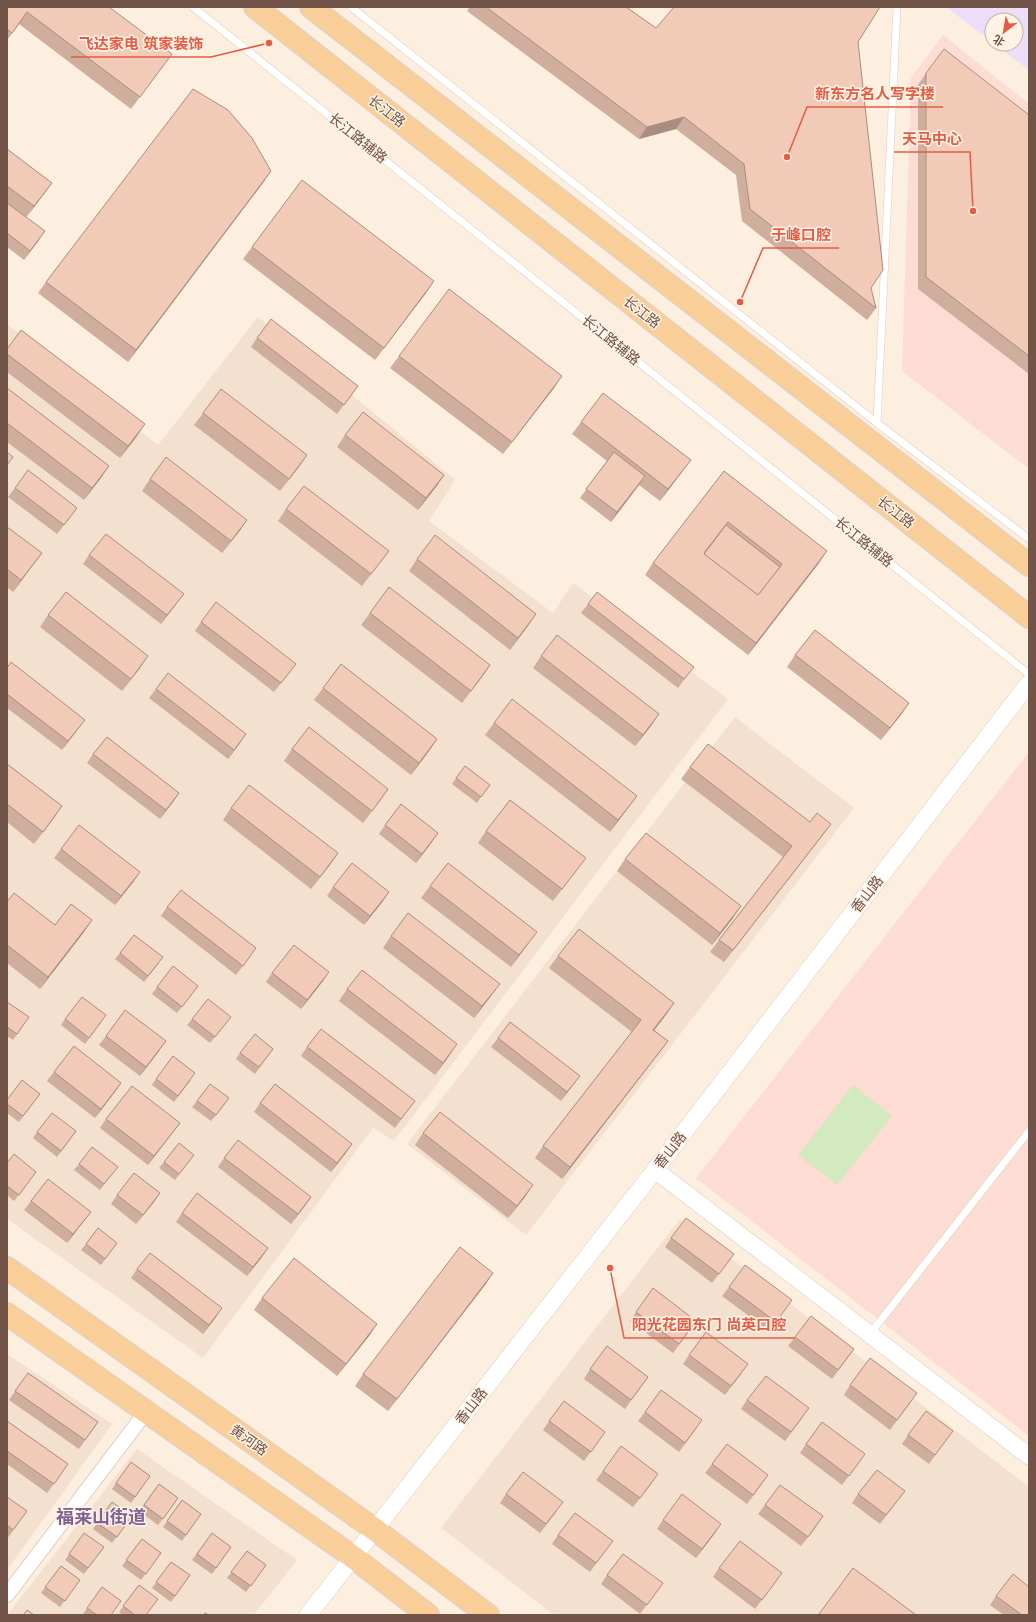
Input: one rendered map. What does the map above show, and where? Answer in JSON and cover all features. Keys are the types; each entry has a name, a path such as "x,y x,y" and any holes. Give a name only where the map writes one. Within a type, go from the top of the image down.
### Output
{"main road":[{"name":"长江路","path":"255,7 1029,617"},
{"path":"311,7 1029,565"},
{"name":"黄河路","path":"7,1268 374,1529 488,1615"},
{"path":"7,1314 353,1557 428,1615"}],"street":[{"name":"香山路","path":"308,1615 655,1170 1029,683"},
{"path":"655,1170 1029,1456"},
{"path":"7,1595 146,1412"}],"lane":[{"name":"长江路辅路","path":"193,7 1029,674"},
{"path":"350,7 877,424 1029,539"},
{"path":"877,424 897,7"},
{"path":"870,1335 1029,1131"}],"shaded area":[{"path":"946,7 1029,7 1029,70 1005,52 1024,52 1024,12 984,12 984,36"},
{"path":"943,35 1029,104 1029,469 902,371 911,78"},
{"path":"258,317 455,480 429,521 553,613 573,583 728,699 394,1141 373,1128 203,1358 7,1219 7,324 158,445"},
{"path":"735,717 854,808 526,1235 407,1144"},
{"path":"1029,752 1029,1436 696,1178"},
{"path":"680,1219 1029,1487 1029,1615 554,1615 441,1528"},
{"path":"7,1354 112,1424 7,1570"},
{"path":"137,1449 297,1560 254,1615 7,1615"}],"green space":[{"path":"853,1085 892,1116 837,1185 798,1155"}],"building":[{"path":"7,7 109,7 172,54 140,97 27,12 12,33 7,29"},
{"path":"486,7 626,7 656,28 674,7 880,7 858,42 883,270 871,288 876,308 750,209 744,164 684,117 647,127"},
{"path":"944,49 1029,115 1029,356 926,277 926,73"},
{"path":"193,89 228,110 252,138 271,171 136,350 46,282"},
{"path":"7,149 52,183 34,206 7,186"},
{"path":"302,180 434,281 384,348 252,247"},
{"path":"7,203 45,231 30,251 7,233"},
{"path":"449,289 562,376 512,442 399,356"},
{"path":"271,319 358,386 344,405 257,338"},
{"path":"21,330 145,424 128,446 7,354 7,349"},
{"path":"7,388 109,466 92,488 7,423"},
{"path":"221,389 307,455 289,479 203,413"},
{"path":"603,393 691,460 668,489 581,422"},
{"path":"363,412 444,475 426,498 345,435"},
{"path":"7,452 13,457 7,465"},
{"path":"614,452 645,476 617,512 586,489"},
{"path":"166,457 247,520 231,541 150,479"},
{"path":"28,470 77,508 64,525 15,488"},
{"path":"724,471 827,551 756,643 653,563","holes":["728,522 782,564 758,595 704,553"]},
{"path":"304,486 389,551 371,574 286,509"},
{"path":"726,525 780,567 758,595 704,554"},
{"path":"7,527 42,553 21,580 7,569"},
{"path":"106,534 184,594 167,615 89,555"},
{"path":"435,535 536,614 518,638 417,559"},
{"path":"389,587 490,665 471,691 370,613"},
{"path":"66,592 148,656 131,679 48,615"},
{"path":"597,592 694,667 684,679 588,604"},
{"path":"216,602 296,664 281,683 201,622"},
{"path":"815,630 909,703 890,728 795,655"},
{"path":"557,635 659,714 643,735 541,656"},
{"path":"11,662 85,720 68,741 7,694 7,668"},
{"path":"341,664 437,739 419,763 323,688"},
{"path":"168,673 246,734 234,750 156,689"},
{"path":"512,699 637,796 618,820 494,723"},
{"path":"309,727 388,789 372,811 292,749"},
{"path":"107,737 179,793 166,810 93,754"},
{"path":"708,744 810,822 817,813 831,824 733,950 719,940 792,846 690,767"},
{"path":"7,764 62,806 43,832 7,804"},
{"path":"465,766 490,785 481,797 456,778"},
{"path":"249,785 338,853 320,877 231,808"},
{"path":"510,800 586,858 562,889 486,831"},
{"path":"401,804 438,833 422,854 385,825"},
{"path":"79,825 140,872 121,896 61,849"},
{"path":"646,833 741,906 720,933 625,859"},
{"path":"352,863 389,892 370,916 333,887"},
{"path":"448,863 537,932 519,955 430,886"},
{"path":"181,890 256,948 243,966 167,907"},
{"path":"14,893 55,925 71,904 92,920 48,977 7,945 7,902"},
{"path":"408,913 500,984 482,1006 391,936"},
{"path":"579,929 674,1003 653,1030 668,1041 570,1167 543,1146 641,1020 558,956"},
{"path":"134,935 163,957 148,976 120,953"},
{"path":"294,945 329,972 307,1000 272,973"},
{"path":"173,966 198,986 182,1007 157,987"},
{"path":"362,970 457,1044 443,1063 347,989"},
{"path":"82,997 106,1015 89,1038 65,1019"},
{"path":"208,999 231,1017 215,1037 192,1019"},
{"path":"7,1002 29,1017 17,1034 7,1027"},
{"path":"125,1010 166,1041 146,1067 106,1036"},
{"path":"510,1022 580,1076 567,1092 498,1038"},
{"path":"321,1029 415,1101 401,1119 307,1047"},
{"path":"255,1034 273,1049 259,1067 240,1053"},
{"path":"74,1046 121,1083 101,1109 54,1072"},
{"path":"173,1056 195,1073 178,1096 156,1079"},
{"path":"22,1080 40,1094 23,1116 7,1104 7,1100"},
{"path":"210,1084 229,1098 216,1115 197,1101"},
{"path":"275,1084 352,1144 337,1163 260,1103"},
{"path":"132,1086 180,1123 154,1156 106,1119"},
{"path":"440,1112 533,1185 517,1206 423,1133"},
{"path":"52,1113 76,1131 61,1151 37,1132"},
{"path":"238,1140 311,1197 298,1214 224,1158"},
{"path":"179,1143 194,1155 179,1174 164,1162"},
{"path":"92,1147 118,1167 104,1184 79,1164"},
{"path":"14,1154 36,1172 19,1195 7,1186 7,1163"},
{"path":"134,1173 160,1193 143,1215 117,1195"},
{"path":"48,1179 91,1212 73,1234 31,1201"},
{"path":"197,1193 268,1248 253,1267 182,1213"},
{"path":"686,1218 734,1254 719,1274 671,1238"},
{"path":"98,1228 117,1243 105,1259 86,1244"},
{"path":"460,1247 493,1273 397,1399 363,1374"},
{"path":"150,1253 222,1308 209,1325 137,1269"},
{"path":"294,1258 377,1324 346,1364 262,1298"},
{"path":"745,1265 792,1300 776,1322 729,1287"},
{"path":"653,1288 696,1321 679,1344 636,1312"},
{"path":"811,1316 854,1349 838,1370 795,1337"},
{"path":"706,1332 748,1364 731,1386 689,1355"},
{"path":"607,1346 648,1377 631,1400 590,1369"},
{"path":"870,1358 917,1393 897,1420 850,1385"},
{"path":"28,1373 98,1422 85,1440 15,1391"},
{"path":"766,1376 809,1408 791,1432 747,1400"},
{"path":"661,1390 702,1420 685,1443 645,1412"},
{"path":"564,1401 605,1432 591,1452 549,1421"},
{"path":"926,1411 953,1431 935,1455 908,1435"},
{"path":"7,1421 68,1464 54,1484 7,1451"},
{"path":"822,1422 865,1454 849,1476 806,1444"},
{"path":"727,1444 768,1475 753,1495 712,1464"},
{"path":"621,1446 658,1474 640,1498 603,1471"},
{"path":"131,1462 150,1476 135,1497 116,1483"},
{"path":"877,1470 905,1491 886,1515 858,1494"},
{"path":"523,1472 563,1502 546,1524 506,1494"},
{"path":"159,1484 178,1498 163,1519 144,1505"},
{"path":"780,1485 823,1516 808,1537 765,1505"},
{"path":"682,1494 721,1524 702,1549 663,1520"},
{"path":"7,1497 27,1511 13,1530 7,1525"},
{"path":"182,1500 201,1514 186,1535 167,1521"},
{"path":"112,1502 132,1516 117,1537 97,1523"},
{"path":"575,1513 613,1541 596,1563 558,1535"},
{"path":"84,1533 104,1547 88,1568 69,1554"},
{"path":"212,1533 231,1547 216,1568 197,1554"},
{"path":"142,1539 161,1553 146,1574 126,1560"},
{"path":"740,1541 782,1573 762,1600 719,1568"},
{"path":"247,1551 266,1565 251,1586 231,1572"},
{"path":"623,1554 663,1583 647,1605 607,1575"},
{"path":"171,1562 190,1575 175,1596 156,1582"},
{"path":"61,1566 80,1580 65,1601 45,1587"},
{"path":"853,1568 916,1615 820,1615 819,1614"},
{"path":"1013,1574 1029,1587 1029,1615 1022,1615 996,1596"},
{"path":"139,1585 158,1599 146,1615 135,1615 123,1606"},
{"path":"102,1587 121,1601 111,1615 97,1615 87,1608"},
{"path":"27,1610 34,1615 23,1615"}],"place":[{"name":"飞达家电 筑家装饰","path":"269,43"},
{"name":"新东方名人写字楼","path":"787,157"},
{"name":"天马中心","path":"973,211"},
{"name":"于峰口腔","path":"740,302"},
{"name":"阳光花园东门 尚英口腔","path":"610,1268"}],"district":[{"name":"福莱山街道","path":"101,1517"}]}
